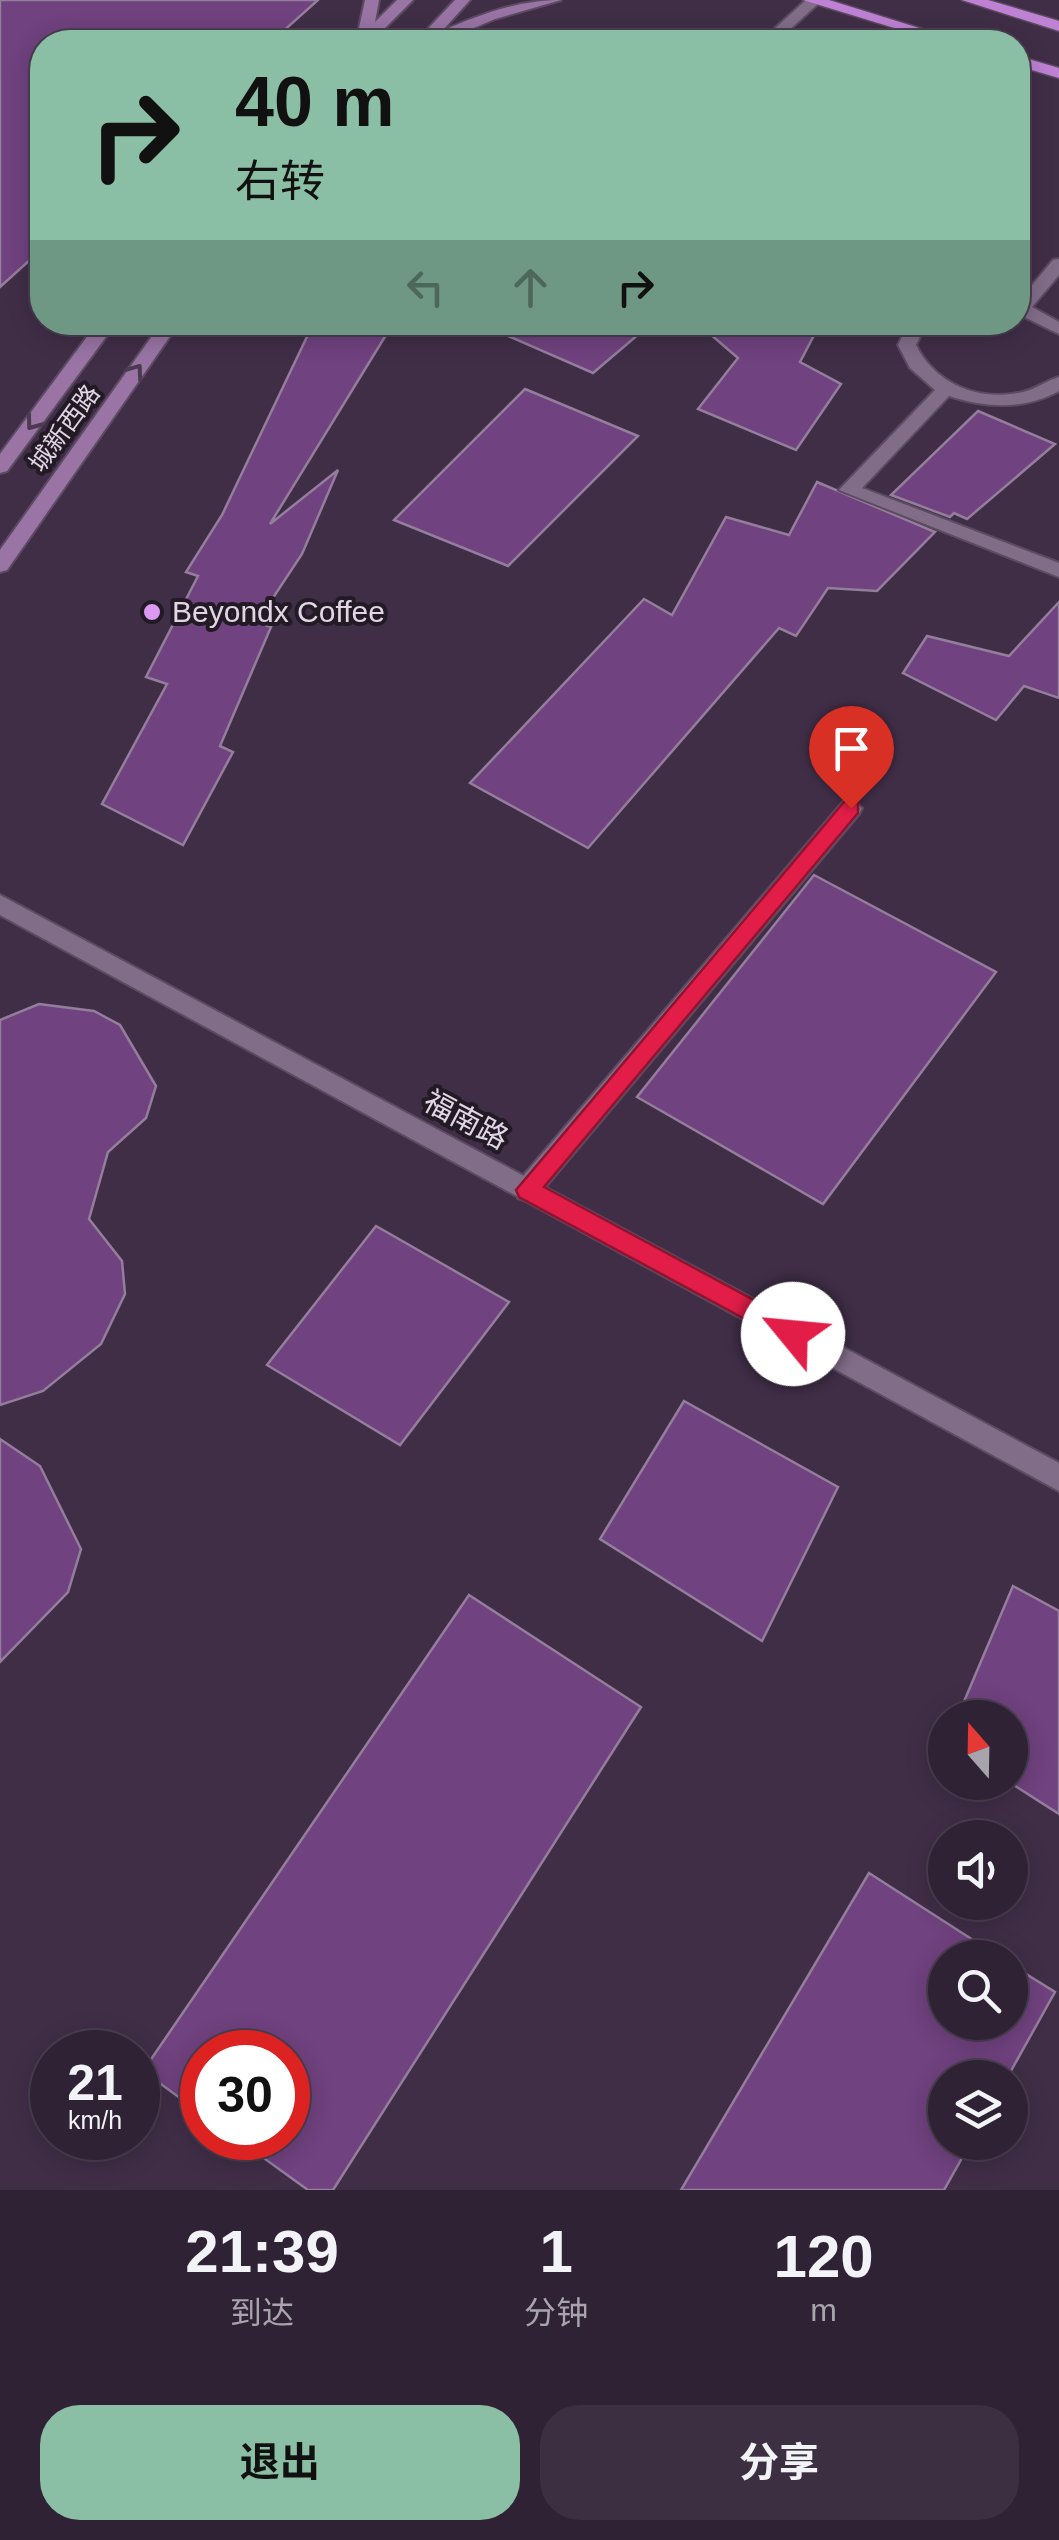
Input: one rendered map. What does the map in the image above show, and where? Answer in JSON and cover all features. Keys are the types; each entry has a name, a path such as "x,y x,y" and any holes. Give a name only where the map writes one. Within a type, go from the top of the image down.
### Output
{"highway":[{"path":"811,0 915,30"},
{"path":"970,0 1059,26"},
{"path":"1030,65 1059,73"}],"main road":[{"path":"366,30 372,0"},
{"path":"375,30 406,0"},
{"path":"436,30 463,0"},
{"path":"455,30 490,16 554,0"},
{"name":"城新西路","path":"0,467 98,335"},
{"name":"城新西路","path":"0,566 162,335"}],"street":[{"path":"780,30 811,0"},
{"path":"1030,297 1059,264"},
{"path":"1030,313 1059,329"},
{"path":"912,335 907,345 912,361 946,389 1000,400 1027,398 1059,383"},
{"path":"946,389 850,490 1059,570"},
{"path":"528,1190 851,808"},
{"name":"福南路","path":"0,904 1059,1478"}],"building":[{"path":"0,0 318,0 284,30 30,30 30,260 0,287"},
{"path":"308,335 386,335 270,524 338,470 302,554 257,622 271,627 220,746 233,752 183,845 102,804 167,684 146,677 198,576 186,572 222,515"},
{"path":"506,335 638,335 593,373"},
{"path":"711,335 814,335 800,362 841,384 796,450 698,409 738,358"},
{"path":"525,389 638,436 508,566 394,520"},
{"path":"978,411 1055,444 967,519 954,513 950,517 891,495"},
{"path":"817,482 935,532 877,591 828,588 796,636 779,628 588,848 470,783 644,599 672,615 726,517 789,535"},
{"path":"1059,602 1059,698 1024,686 996,720 903,673 927,636 1009,656"},
{"path":"814,875 996,972 823,1204 637,1097"},
{"path":"39,1004 94,1011 120,1025 156,1086 146,1118 108,1152 89,1219 122,1261 125,1294 101,1344 43,1391 0,1405 0,1020"},
{"path":"376,1226 509,1302 400,1445 267,1365"},
{"path":"684,1401 838,1487 762,1641 600,1539"},
{"path":"0,1439 40,1466 81,1549 68,1592 0,1662"},
{"path":"1013,1586 1059,1611 1059,1814 1028,1794 1028,1700 965,1700"},
{"path":"469,1595 641,1707 333,2190 308,2190 266,2160 310,2160 310,2030 180,2030 180,2098 160,2083 160,2046"},
{"path":"869,1873 928,1911 928,1920 942,1920 973,1940 928,1940 928,2040 1028,2040 1028,1975 1055,1992 1017,2060 928,2060 928,2160 961,2160 944,2190 681,2190"}],"place":[{"name":"Beyondx Coffee","path":"152,612"}],"route":[{"path":"793,1334 528,1190 851,808"}]}
